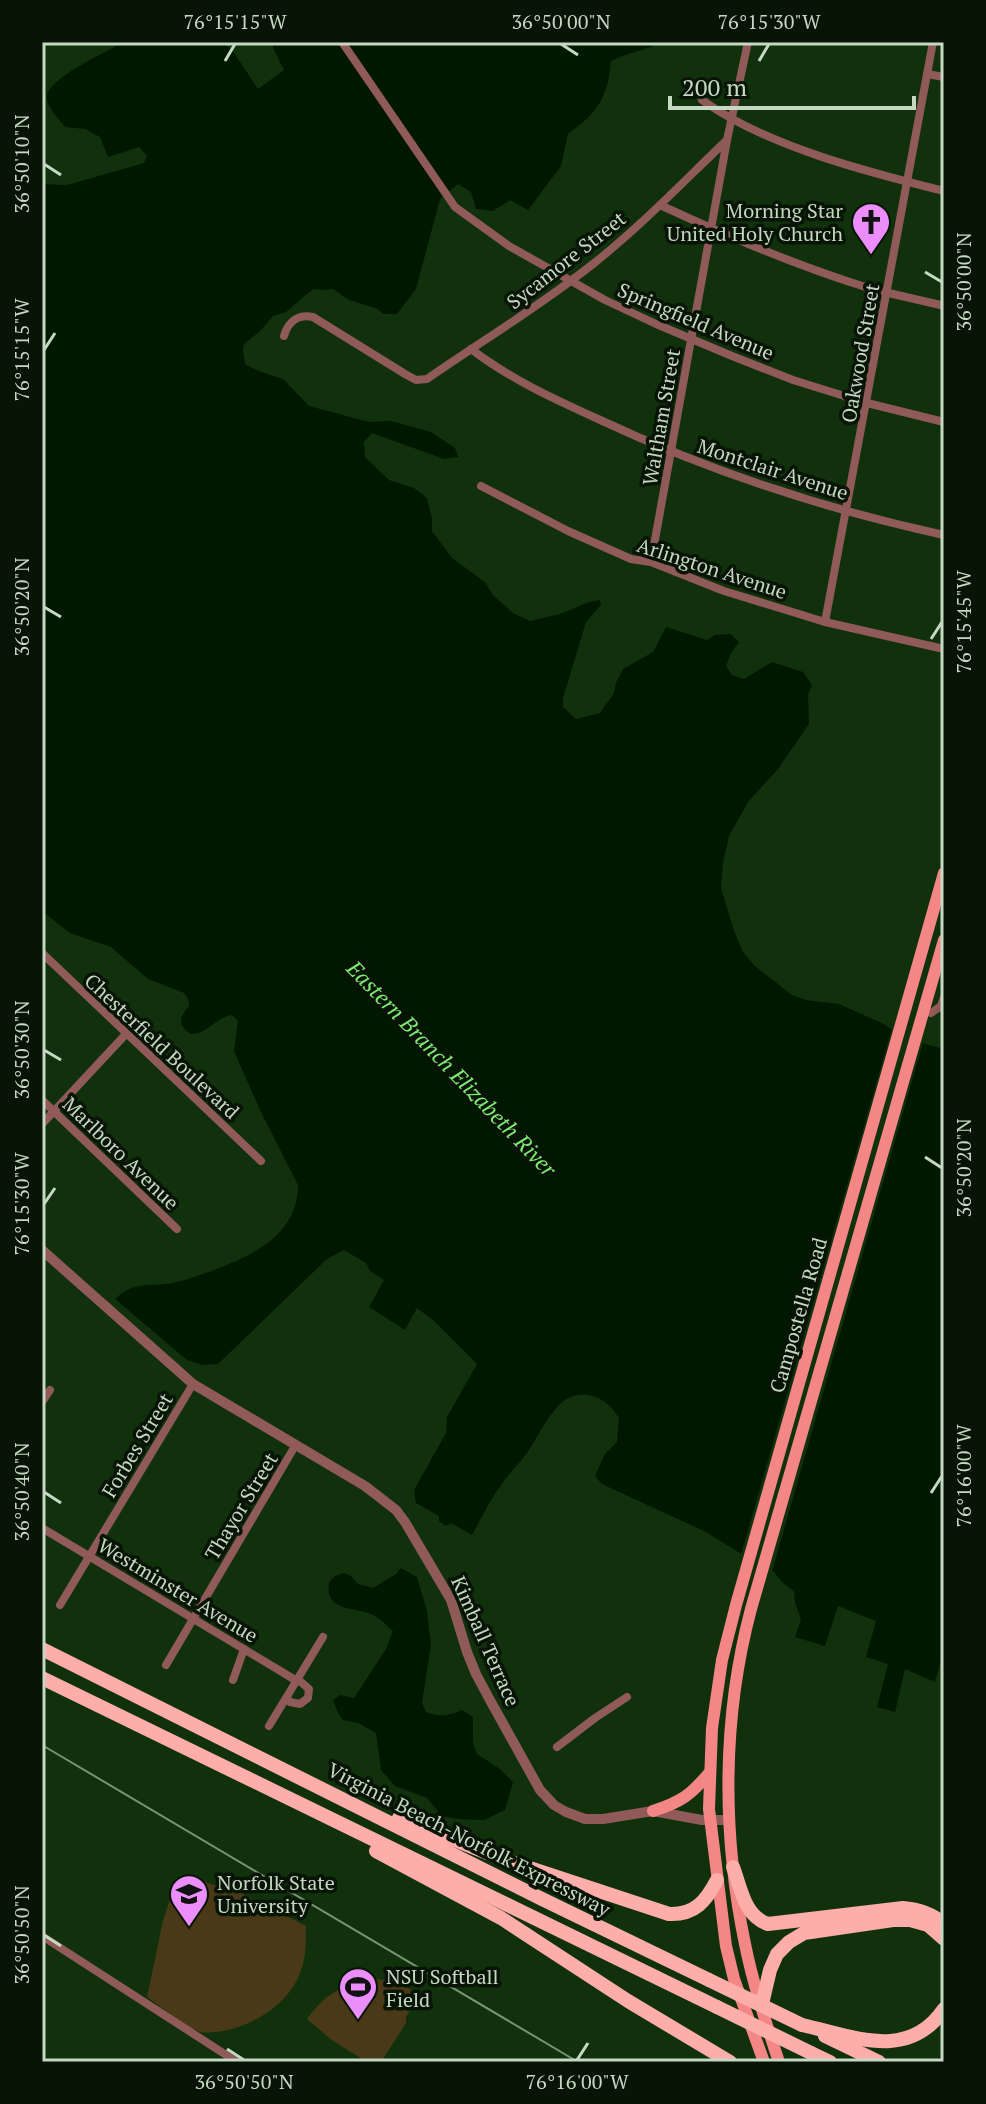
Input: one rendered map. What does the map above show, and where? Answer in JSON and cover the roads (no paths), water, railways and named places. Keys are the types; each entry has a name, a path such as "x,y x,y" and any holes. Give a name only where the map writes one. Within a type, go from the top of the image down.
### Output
{"highway":[{"name":"Virginia Beach-Norfolk Expressway","path":"42,1649 530,1893 879,2062"},
{"name":"Virginia Beach-Norfolk Expressway","path":"42,1678 830,2062"},
{"path":"338,1796 505,1860 664,1913 680,1914 696,1908 717,1880"},
{"path":"304,1807 392,1861 485,1909 730,2062"},
{"path":"733,1867 749,1911 756,1919 768,1924 903,1908 931,1915 944,1924"},
{"path":"762,2004 777,1954 804,1933 910,1920 928,1925 944,1939"},
{"path":"802,2025 868,2040 894,2041 922,2032 944,2009"}],"main road":[{"name":"Campostella Road","path":"764,2062 734,1979 717,1880 710,1772 715,1701 728,1632 943,876"},
{"name":"Campostella Road","path":"779,2062 745,1944 733,1867 729,1772 734,1690 744,1636 944,940"},
{"path":"653,1811 677,1803 695,1791 710,1772"}],"street":[{"name":"Springfield Avenue","path":"342,42 455,207 509,246 618,306 692,340 793,380 944,422"},
{"name":"Waltham Street","path":"651,562 727,140 748,42"},
{"name":"Oakwood Street","path":"825,622 933,42"},
{"path":"927,74 944,77"},
{"path":"702,100 731,119 821,155 944,191"},
{"name":"Sycamore Street","path":"284,336 291,322 313,317 416,380 427,379 592,265 727,140"},
{"path":"660,205 777,256 887,293 944,306"},
{"name":"Montclair Avenue","path":"471,349 524,384 671,452 760,485 944,535"},
{"name":"Arlington Avenue","path":"481,486 631,559 651,562 724,591 825,622 944,649"},
{"name":"Chesterfield Boulevard","path":"42,953 261,1161"},
{"path":"931,1013 941,1006 944,997"},
{"path":"42,1124 126,1034"},
{"name":"Marlboro Avenue","path":"42,1100 177,1229"},
{"name":"Kimball Terrace","path":"42,1250 193,1384 381,1497 405,1522 451,1600 476,1674 540,1790 554,1805 585,1819 653,1811 711,1821 729,1820"},
{"name":"Forbes Street","path":"60,1605 193,1384"},
{"path":"42,1402 50,1390"},
{"name":"Thayor Street","path":"166,1665 295,1446"},
{"name":"Westminster Avenue","path":"42,1528 297,1681"},
{"path":"269,1726 323,1637"},
{"path":"233,1680 244,1649"},
{"path":"287,1698 300,1704 308,1698 306,1684 297,1681"},
{"path":"557,1747 627,1697"},
{"path":"42,1936 237,2062"}],"water":[{"name":"Eastern Branch Elizabeth River","path":"124,42 222,42 233,51 258,89 284,70 273,42 662,42 611,61 607,85 599,104 587,119 568,134 561,166 528,210 510,200 493,211 476,209 471,192 458,184 440,199 416,289 397,314 383,314 378,309 349,300 333,289 313,289 286,312 273,316 244,344 243,350 245,364 283,379 309,406 369,422 391,421 431,432 455,448 458,457 444,459 372,433 364,442 365,457 389,480 414,488 427,498 432,531 452,558 485,582 493,595 513,613 530,621 600,600 601,605 586,622 563,698 563,707 576,719 600,713 614,693 623,669 653,652 666,627 707,640 715,635 731,634 739,642 726,666 732,675 744,679 772,662 803,672 812,685 808,694 809,724 778,769 748,802 729,836 721,888 743,952 755,966 792,995 839,1004 884,1024 903,1038 944,1049 944,1648 935,1682 905,1669 895,1712 877,1707 888,1664 866,1657 876,1621 838,1606 825,1646 795,1637 801,1619 794,1591 774,1572 706,1532 602,1484 595,1476 605,1454 617,1442 619,1418 600,1399 575,1396 558,1406 527,1453 499,1487 472,1535 451,1523 446,1526 439,1521 439,1516 416,1503 414,1490 446,1433 447,1417 477,1364 417,1308 405,1330 369,1307 384,1280 370,1271 366,1263 344,1250 327,1259 218,1364 203,1365 187,1360 115,1299 135,1287 199,1276 258,1249 282,1229 290,1217 298,1185 234,1051 238,1021 232,1015 226,1016 191,1034 183,1028 181,1021 189,1006 184,993 148,979 111,947 70,933 42,911 42,184 67,185 144,163 147,156 139,147 108,157 100,137 85,129 65,127 50,108 47,95 58,80"},
{"path":"401,1568 417,1577 427,1611 431,1644 422,1703 426,1712 444,1715 462,1710 473,1717 473,1743 477,1754 513,1782 505,1810 484,1820 442,1816 427,1798 395,1786 381,1770 376,1733 358,1723 343,1720 333,1700 340,1695 354,1698 386,1649 393,1631 374,1615 335,1603 329,1591 329,1582 344,1573 358,1584 373,1588"}],"tram line":[{"path":"42,1745 578,2062"}],"place":[{"name":"Morning Star United Holy Church","path":"871,256"},
{"name":"Norfolk State University","path":"189,1928"},
{"name":"NSU Softball Field","path":"358,2021"}]}
